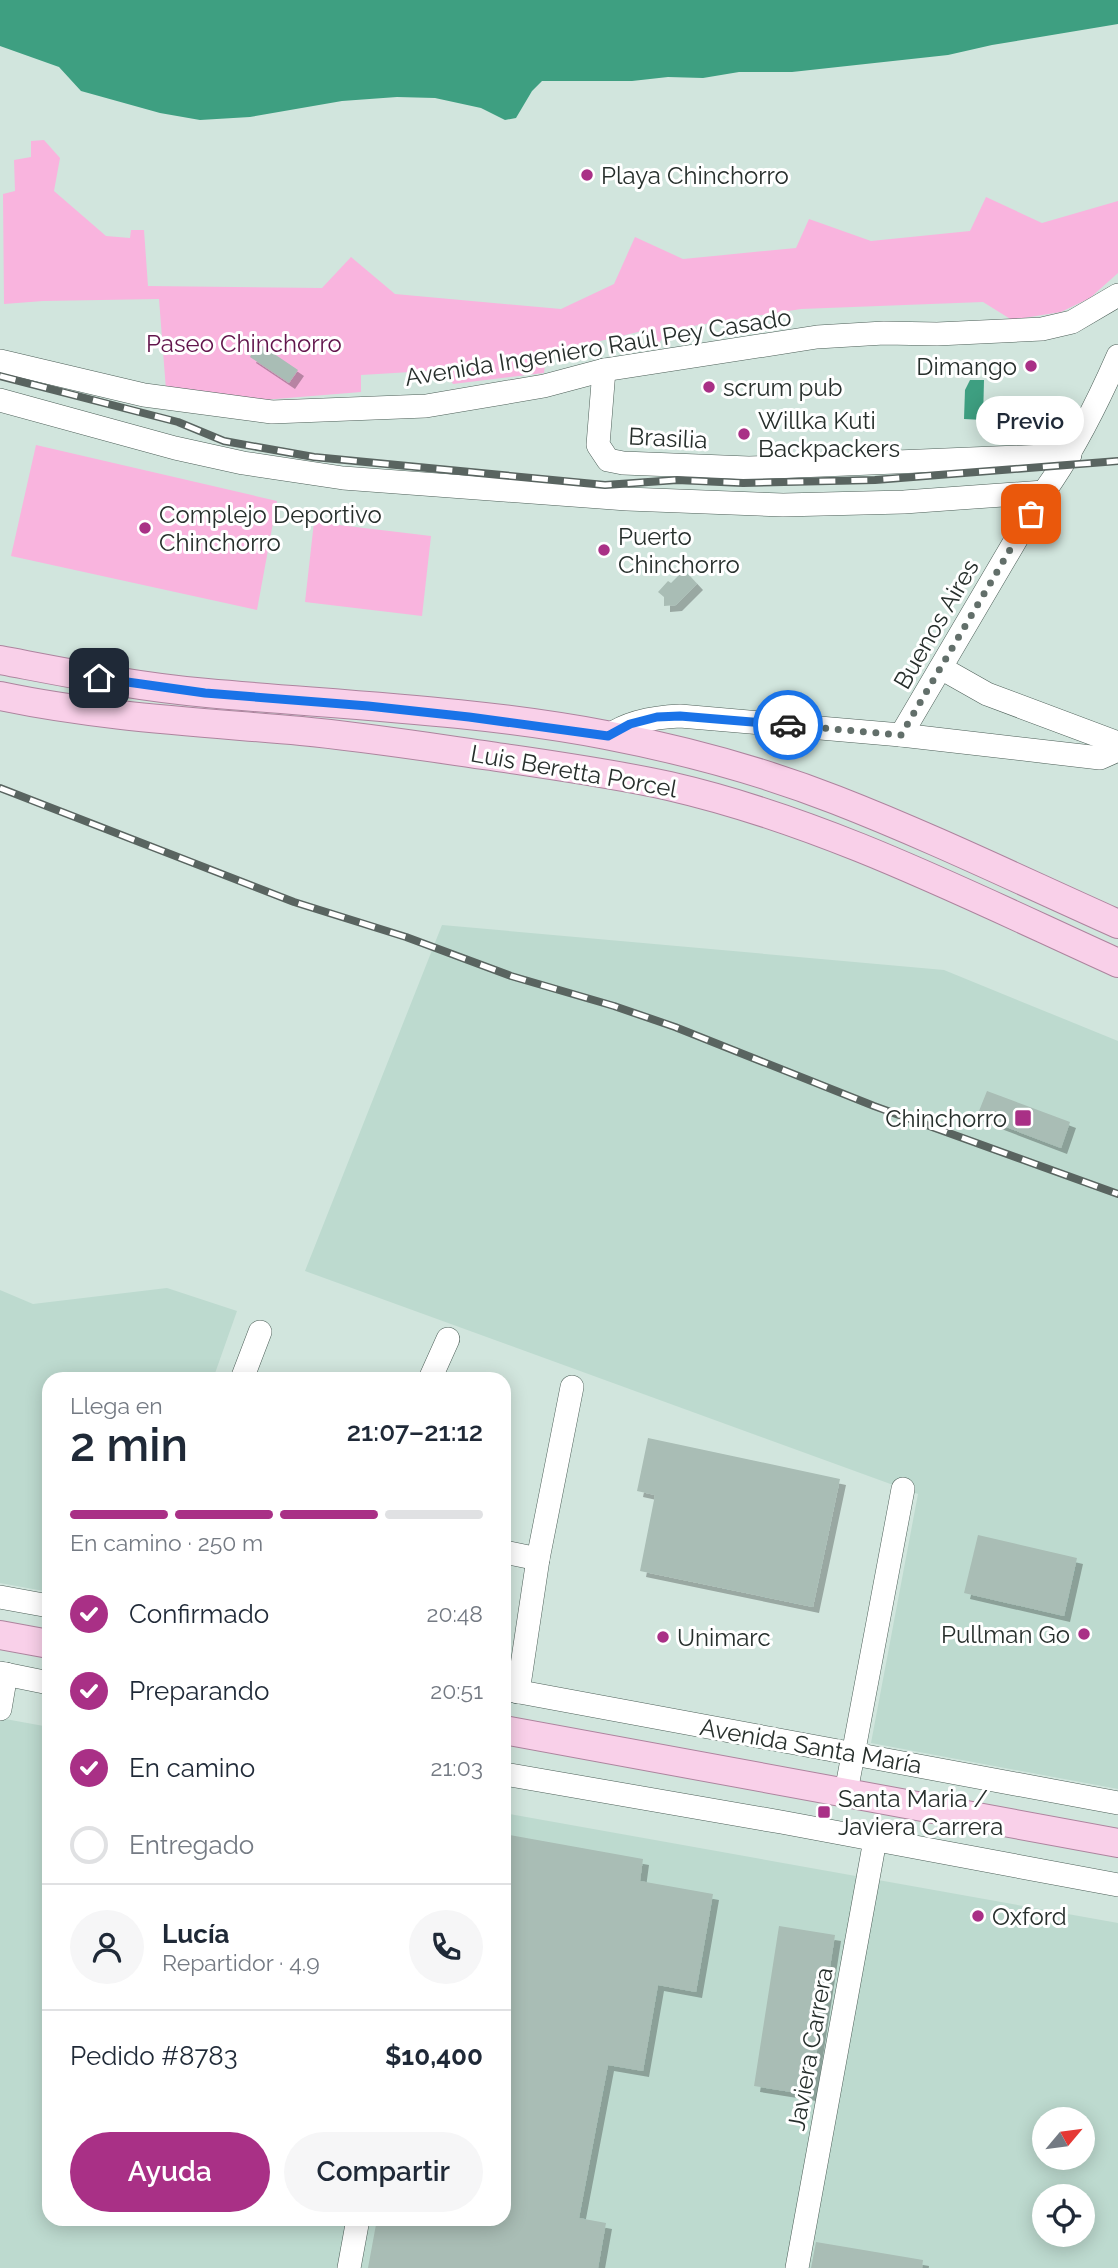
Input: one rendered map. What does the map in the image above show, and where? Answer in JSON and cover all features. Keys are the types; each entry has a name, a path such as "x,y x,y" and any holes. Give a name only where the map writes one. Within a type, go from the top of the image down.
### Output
{"main road":[{"name":"Luis Beretta Porcel","path":"0,660 132,684 205,693 521,723 608,736 706,758 834,799 1118,924"},
{"name":"Luis Beretta Porcel","path":"0,696 127,717 380,740 547,764 669,786 744,806 831,836 918,872 1118,963"},
{"path":"0,1635 42,1643"},
{"name":"Avenida Santa María","path":"511,1731 1118,1843"}],"street":[{"name":"Avenida Ingeniero Raúl Pey Casado","path":"0,361 144,395 272,412 426,406 544,386 604,370 817,337 1042,329 1072,322 1118,295"},
{"name":"Buenos Aires","path":"901,735 1044,492 1070,455 1118,356"},
{"name":"Brasilia","path":"604,370 598,444 608,460 623,463 749,468 1070,455"},
{"path":"0,400 175,448 243,463 343,478 627,499 783,505 904,502 1044,492"},
{"path":"942,668 987,694 1118,743"},
{"path":"608,736 630,724 657,717 680,716 901,735 1100,758 1118,750"},
{"path":"245,1372 260,1332"},
{"path":"433,1372 448,1339"},
{"path":"511,1690 572,1387"},
{"path":"846,1792 903,1489"},
{"path":"511,1553 538,1559"},
{"path":"0,1597 42,1605"},
{"path":"0,1709 3,1674 42,1682"},
{"name":"Avenida Santa María","path":"511,1690 1118,1802"},
{"path":"511,1775 1118,1885"},
{"name":"Javiera Carrera","path":"797,2268 875,1840"},
{"path":"349,2268 357,2226"}],"shaded area":[{"path":"0,0 1118,0 1118,24 948,55 792,72 739,72 703,78 668,77 632,81 542,81 532,91 516,118 505,120 481,108 435,98 397,97 342,101 250,117 200,120 160,113 81,91 59,67 0,46"},
{"path":"970,380 984,380 983,420 964,419 965,390"},
{"path":"442,925 944,970 1118,1041 1118,1789 871,1743 918,1494 305,1271"},
{"path":"167,1288 237,1311 215,1372 42,1372 42,1591 0,1583 0,1290 33,1304"},
{"path":"0,1718 42,1726 42,2226 511,2226 511,1814 1118,1923 1118,2268 0,2268"}],"green space":[{"name":"Paseo Chinchorro","path":"44,140 60,158 54,191 106,236 130,238 131,230 144,230 148,286 322,288 351,257 395,294 561,309 614,284 635,237 683,259 796,248 809,219 871,241 970,231 986,197 1042,223 1118,201 1118,273 1090,298 1061,312 1012,320 983,302 801,309 668,330 659,343 647,343 642,331 546,354 544,373 453,384 444,370 361,375 361,392 250,401 166,390 159,299 4,304 3,194 15,191 14,160 31,157 31,141"},
{"name":"Complejo Deportivo Chinchorro","path":"36,445 277,501 257,610 11,556"},
{"path":"314,522 431,536 422,616 305,602"}],"building":[{"path":"258,343 298,370 289,383 250,357"},
{"path":"684,570 697,584 676,605 664,606 664,597 658,592"},
{"path":"987,1091 1070,1122 1061,1148 977,1116"},
{"path":"648,1438 840,1479 813,1607 640,1571 655,1495 637,1491"},
{"path":"978,1535 1077,1558 1064,1616 964,1593"},
{"path":"511,1835 643,1859 640,1881 713,1894 696,1992 658,1985 643,2071 608,2065 579,2218 606,2223 598,2268 368,2268 376,2226 511,2226"},
{"path":"779,1926 835,1935 810,2095 754,2086"},
{"path":"816,2242 923,2260 922,2268 811,2268"}],"railway":[{"path":"0,376 178,422 224,441 314,457 605,485 677,480 743,483 875,480 1118,461"},
{"path":"0,788 294,902 406,937 511,976 675,1027 874,1106 1118,1194"}],"way so far":[{"path":"788,725 901,735 1031,514"}],"place":[{"name":"Playa Chinchorro","path":"587,175"},
{"name":"Dimango","path":"1031,366"},
{"name":"scrum pub","path":"709,387"},
{"name":"Willka Kuti Backpackers","path":"744,434"},
{"name":"Previo","path":"1031,514"},
{"name":"Complejo Deportivo Chinchorro","path":"145,528"},
{"name":"Puerto Chinchorro","path":"604,550"},
{"name":"Chinchorro","path":"1023,1118"},
{"name":"Pullman Go","path":"1084,1634"},
{"name":"Unimarc","path":"663,1637"},
{"name":"Santa Maria / Javiera Carrera","path":"824,1812"},
{"name":"Oxford","path":"978,1916"}],"route":[{"path":"99,678 205,693 368,706 540,725 608,736 630,724 657,717 680,716 788,725"}]}
